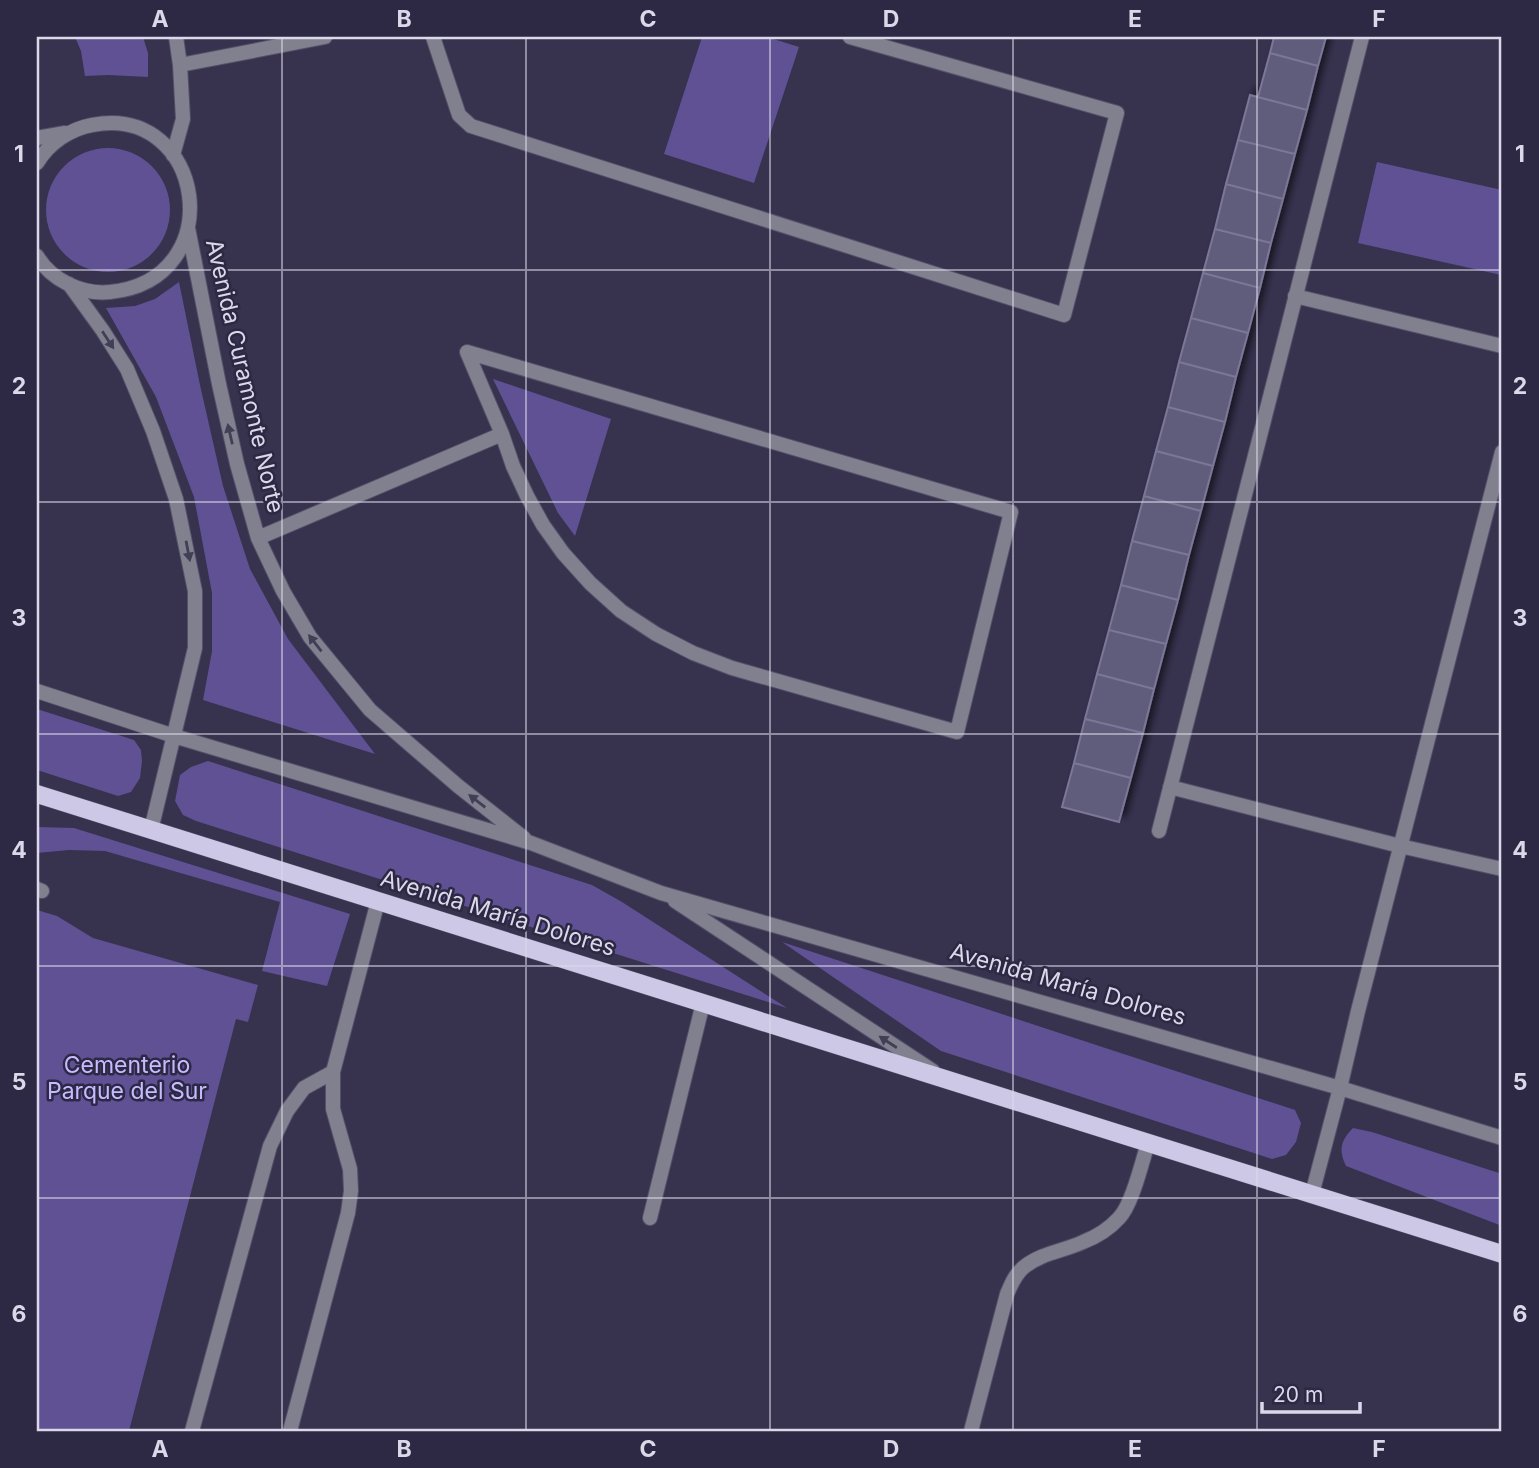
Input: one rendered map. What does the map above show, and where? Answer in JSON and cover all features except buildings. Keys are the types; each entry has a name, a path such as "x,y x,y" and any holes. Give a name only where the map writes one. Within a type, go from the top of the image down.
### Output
{"main road":[{"name":"Avenida María Dolores","path":"37,794 1502,1254"}],"street":[{"path":"173,155 183,119 176,37"},
{"path":"180,65 325,37"},
{"path":"433,37 459,116 471,126 1064,315 1116,113 850,37"},
{"path":"1159,831 1362,37"},
{"path":"37,138 106,122 144,130 160,141 183,171 190,190 191,209 182,246 172,261 142,285 106,293 86,291 53,274 37,256"},
{"path":"37,163 54,143 70,132"},
{"name":"Avenida Curamonte Norte","path":"188,228 237,464 258,538 282,591 310,637 370,710 458,786 531,843"},
{"path":"68,284 127,369 153,430 176,499 195,591 195,648 151,830"},
{"path":"1295,296 1502,346"},
{"path":"467,352 1012,512 957,732 732,668 693,653 656,634 621,611 590,583 563,552 543,525 527,496 502,434 467,352"},
{"path":"258,538 502,434"},
{"path":"1311,1194 1502,452"},
{"name":"Avenida María Dolores","path":"37,691 174,736 531,843 661,892 1340,1088 1502,1138"},
{"path":"1170,787 1502,869"},
{"name":"Avenida María Dolores","path":"661,892 946,1079"},
{"path":"290,1431 348,1213 350,1169 333,1109 332,1072 378,901"},
{"path":"650,1219 703,1003"},
{"path":"192,1431 270,1146 287,1111 304,1088 332,1072"},
{"path":"971,1431 1012,1281 1023,1268 1041,1257 1096,1236 1121,1217 1148,1143"}],"green space":[{"path":"75,37 143,37 148,53 148,77 85,76 81,51"},
{"path":"702,37 767,37 799,47 754,183 664,154"},
{"path":"108,148 132,152 152,166 166,186 170,210 166,234 152,254 132,268 108,272 84,268 64,254 50,234 46,210 50,186 64,166 84,152"},
{"path":"1377,162 1502,190 1501,275 1358,243"},
{"path":"179,282 223,486 250,569 288,639 375,754 203,700 212,651 212,593 194,497 156,397 106,308 135,306 155,299"},
{"path":"493,379 611,419 575,536 558,513"},
{"path":"37,709 134,740 141,750 142,761 140,778 131,792 118,796 37,770"},
{"path":"208,761 592,885 787,1008 196,821 183,815 175,801 180,775 191,767"},
{"path":"37,827 74,828 350,914 327,986 262,971 280,902 105,851 37,853"},
{"name":"Cementerio Parque del Sur","path":"37,910 57,916 93,938 258,985 248,1022 236,1019 129,1431 37,1431"},
{"path":"782,942 1295,1110 1301,1123 1296,1142 1286,1155 1272,1159 941,1051"},
{"path":"1353,1128 1502,1174 1502,1226 1346,1166 1342,1146"}]}
